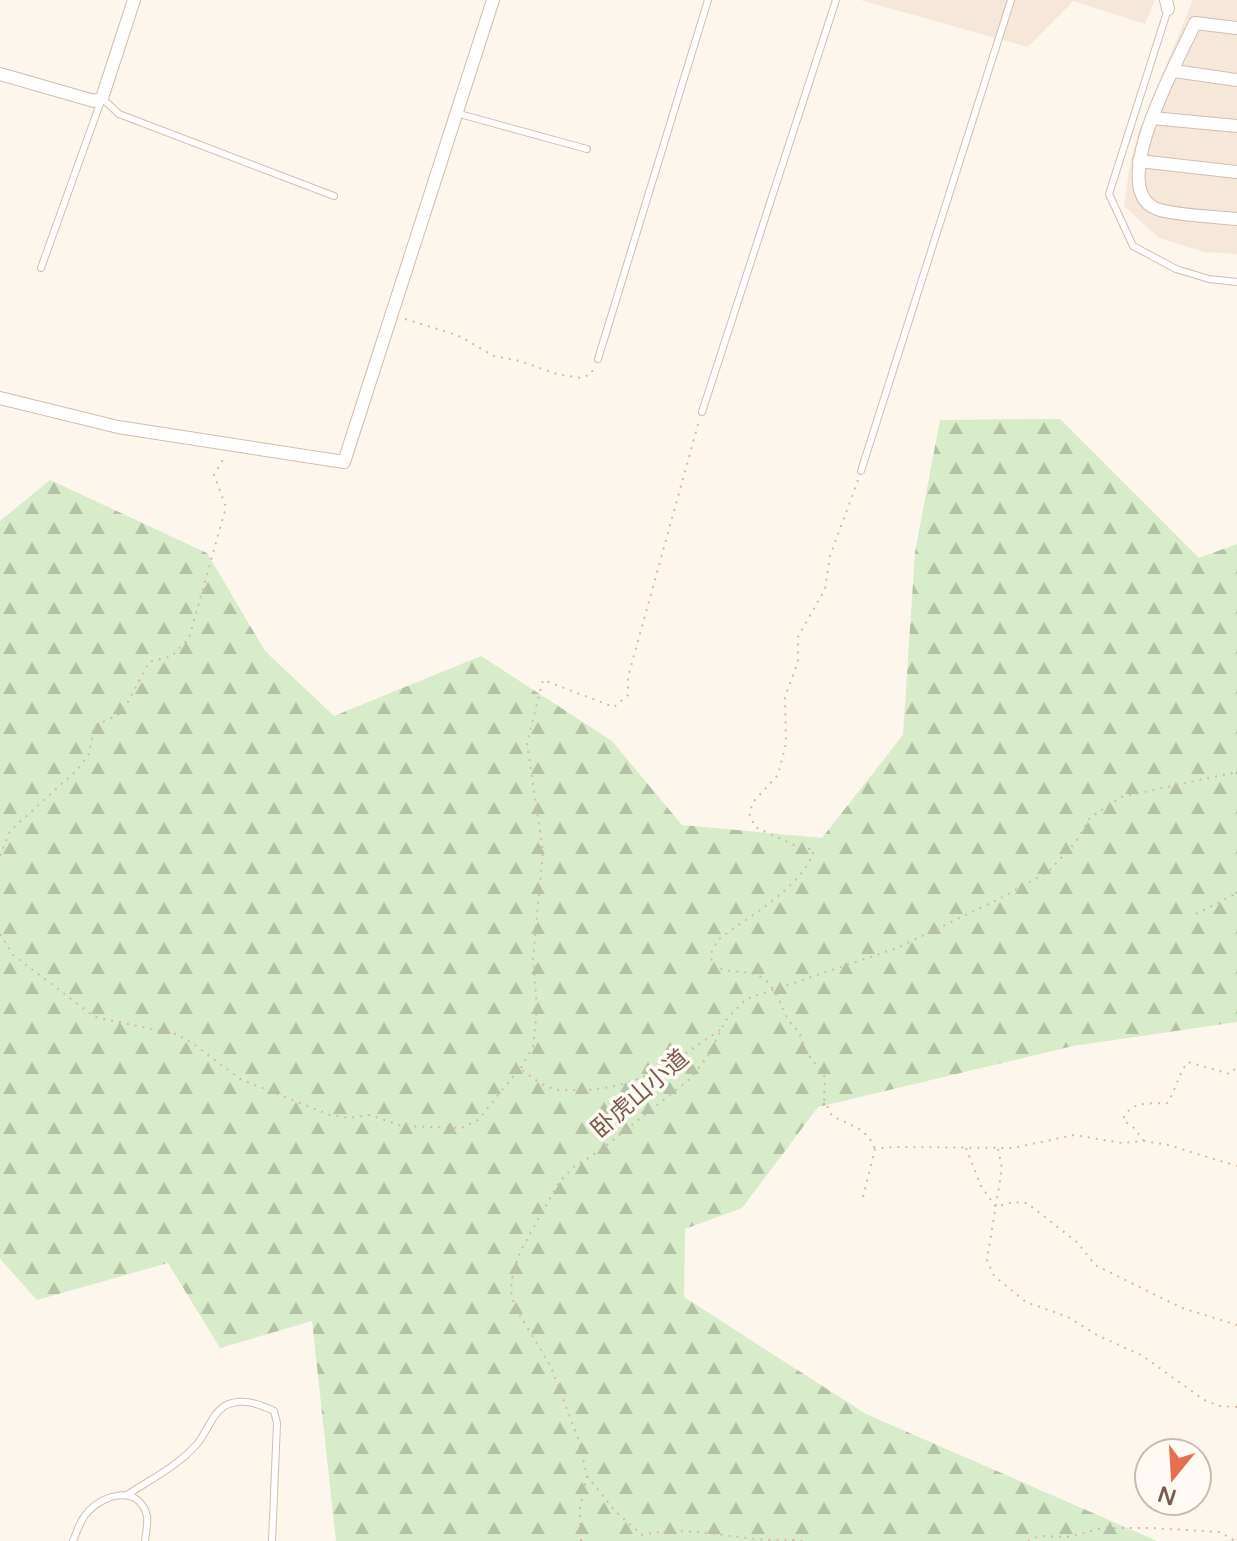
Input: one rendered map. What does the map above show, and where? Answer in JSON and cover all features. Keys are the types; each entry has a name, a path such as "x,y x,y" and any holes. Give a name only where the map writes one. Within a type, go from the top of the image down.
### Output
{"street":[{"path":"0,74 94,101 102,98 134,0"},
{"path":"0,398 118,427 344,462 493,0"},
{"path":"1237,28 1195,23 1152,118 1139,161 1139,187 1144,199 1156,209 1237,219"},
{"path":"1174,71 1237,80"},
{"path":"1152,118 1237,126"},
{"path":"1139,161 1237,172"}],"lane":[{"path":"598,359 708,0"},
{"path":"702,412 836,0"},
{"path":"861,471 1011,0"},
{"path":"1167,4 1109,194 1133,246 1176,269 1209,279 1237,282"},
{"path":"41,268 102,98 119,114 334,196"},
{"path":"456,113 587,149"},
{"path":"73,1541 85,1514 103,1498 127,1495 180,1460 197,1444 221,1408 242,1401 274,1411 277,1423 272,1541"},
{"path":"127,1495 143,1505 148,1519 145,1541"}],"path":[{"path":"392,315 457,335 494,356 557,374 581,378 591,374 598,359"},
{"path":"0,934 13,955 95,1017 176,1034 240,1079 330,1115 349,1118 370,1115 402,1126 461,1128 478,1120 533,1047 537,1009 533,958 543,852 527,743 543,680 614,707 628,695 628,677 702,412"},
{"path":"0,856 10,831 78,769 89,754 94,726 118,715 149,662 172,656 189,638 226,507 214,475 234,444"},
{"path":"861,471 830,556 825,589 798,637 798,662 785,697 786,743 778,775 754,801 749,813 755,827 794,845 814,850 812,859 800,877 719,939 712,950 711,964 720,971 760,976 775,988 791,1025 799,1031 805,1050 825,1077 824,1099 832,1116 860,1128 875,1149 863,1197"},
{"name":"卧虎山小道","path":"581,1541 580,1508 587,1476 579,1441 551,1367 514,1305 512,1279 520,1252 559,1182 575,1166 598,1152 691,1078 708,1056 721,1029 746,999 897,948 1001,898 1049,871 1075,843 1090,818 1121,797 1237,772"},
{"path":"1196,914 1237,893"},
{"path":"520,1068 544,1086 557,1090 621,1086 649,1076 674,1062 721,1029"},
{"path":"1144,1141 1123,1120 1126,1112 1139,1103 1167,1103 1188,1062 1230,1074 1237,1067"},
{"path":"875,1149 1013,1148 1074,1135 1122,1143 1144,1141 1237,1166"},
{"path":"966,1148 981,1186 996,1207"},
{"path":"998,1148 1002,1168 987,1260 994,1276 1026,1302 1068,1317 1097,1335 1143,1356 1204,1400 1220,1406 1237,1407"},
{"path":"996,1207 1013,1202 1027,1203 1078,1243 1095,1265 1182,1308 1237,1325"},
{"path":"587,1476 615,1511 642,1535 661,1531 707,1532 803,1541"},
{"path":"1028,1541 1040,1536 1067,1537 1103,1528 1151,1528 1220,1532 1235,1541"}],"shaded area":[{"path":"860,0 1155,0 1145,24 1073,1 1028,47"},
{"path":"1193,0 1237,0 1237,254 1204,252 1159,238 1124,206 1130,163 1139,131"}],"green space":[{"path":"1060,419 1199,558 1237,544 1237,1022 1073,1046 818,1107 742,1208 685,1229 684,1297 866,1414 1157,1541 336,1541 312,1321 220,1348 168,1263 37,1300 0,1259 0,521 50,480 207,553 265,651 334,716 481,656 612,741 682,825 822,838 903,735 915,552 940,420"}]}
